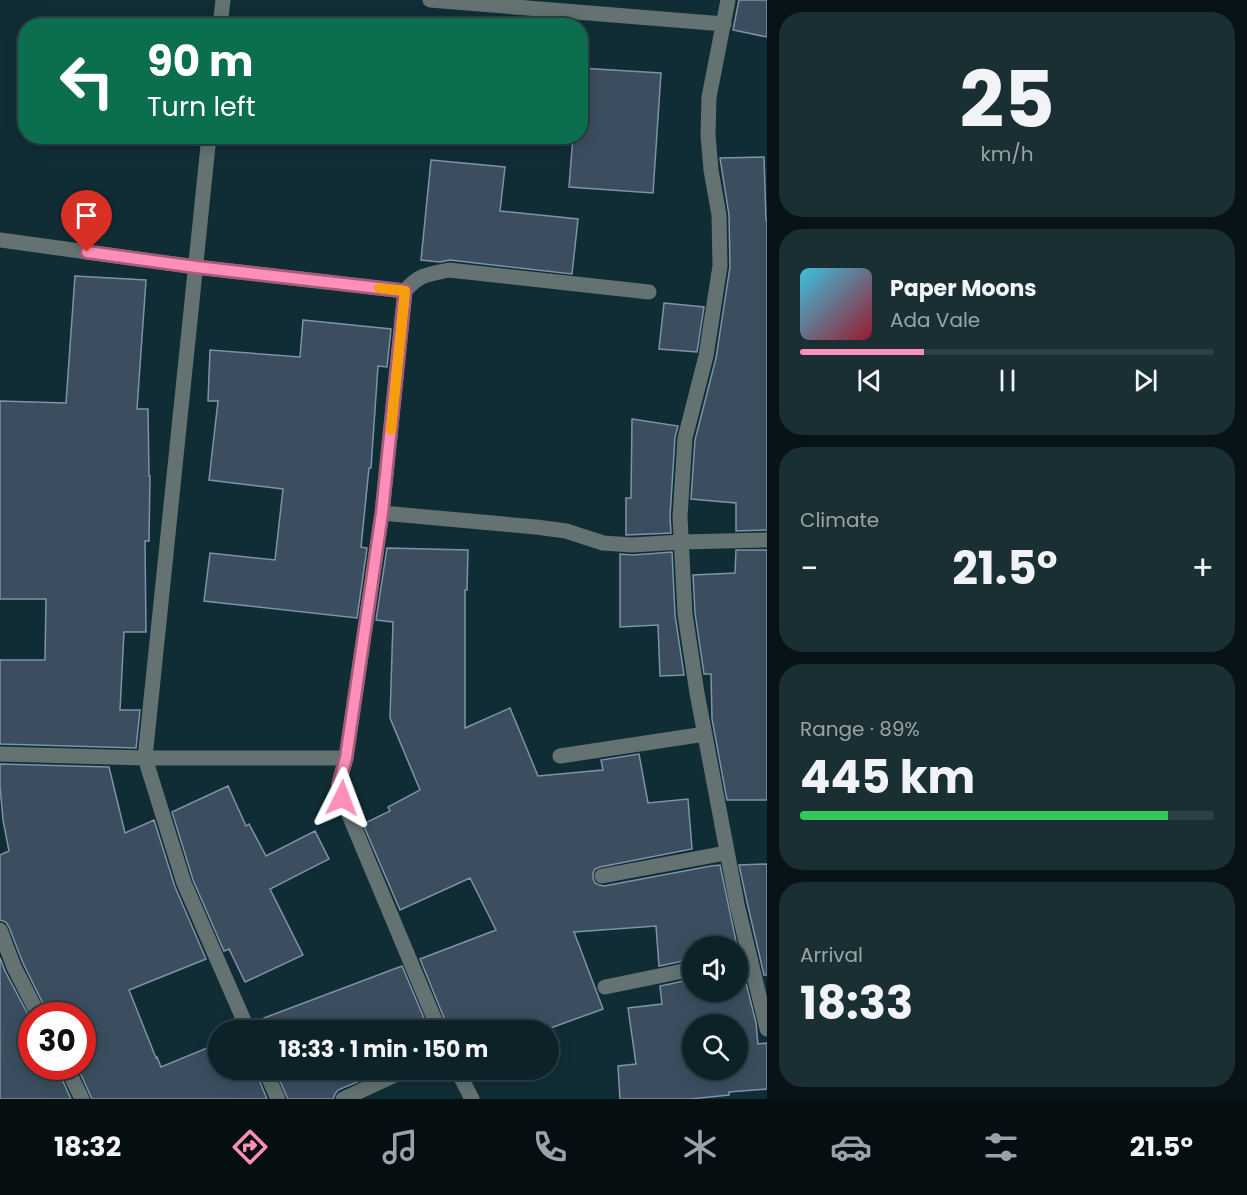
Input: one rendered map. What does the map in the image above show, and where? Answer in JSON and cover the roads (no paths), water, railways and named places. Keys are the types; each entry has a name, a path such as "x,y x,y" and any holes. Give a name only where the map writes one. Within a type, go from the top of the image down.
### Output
{"street":[{"path":"221,18 223,0"},
{"path":"430,0 724,24"},
{"path":"728,0 709,97 708,135 719,215 720,266 706,356 685,438 680,517 685,614 740,936"},
{"path":"208,144 145,758 184,883 244,1020"},
{"path":"0,240 196,267 405,291"},
{"path":"435,1020 342,798 339,783 346,758 382,513 405,291 414,280 425,274 449,270 649,292"},
{"path":"382,513 536,526 566,531 603,543 632,545 767,540"},
{"path":"560,756 705,734"},
{"path":"0,754 145,758 346,758"},
{"path":"602,876 726,853"},
{"path":"0,930 14,967 32,1002"},
{"path":"605,987 682,971"},
{"path":"748,971 767,1029"},
{"path":"73,1080 82,1099"},
{"path":"269,1080 278,1099"},
{"path":"343,1099 384,1080"},
{"path":"462,1080 472,1099"}]}
